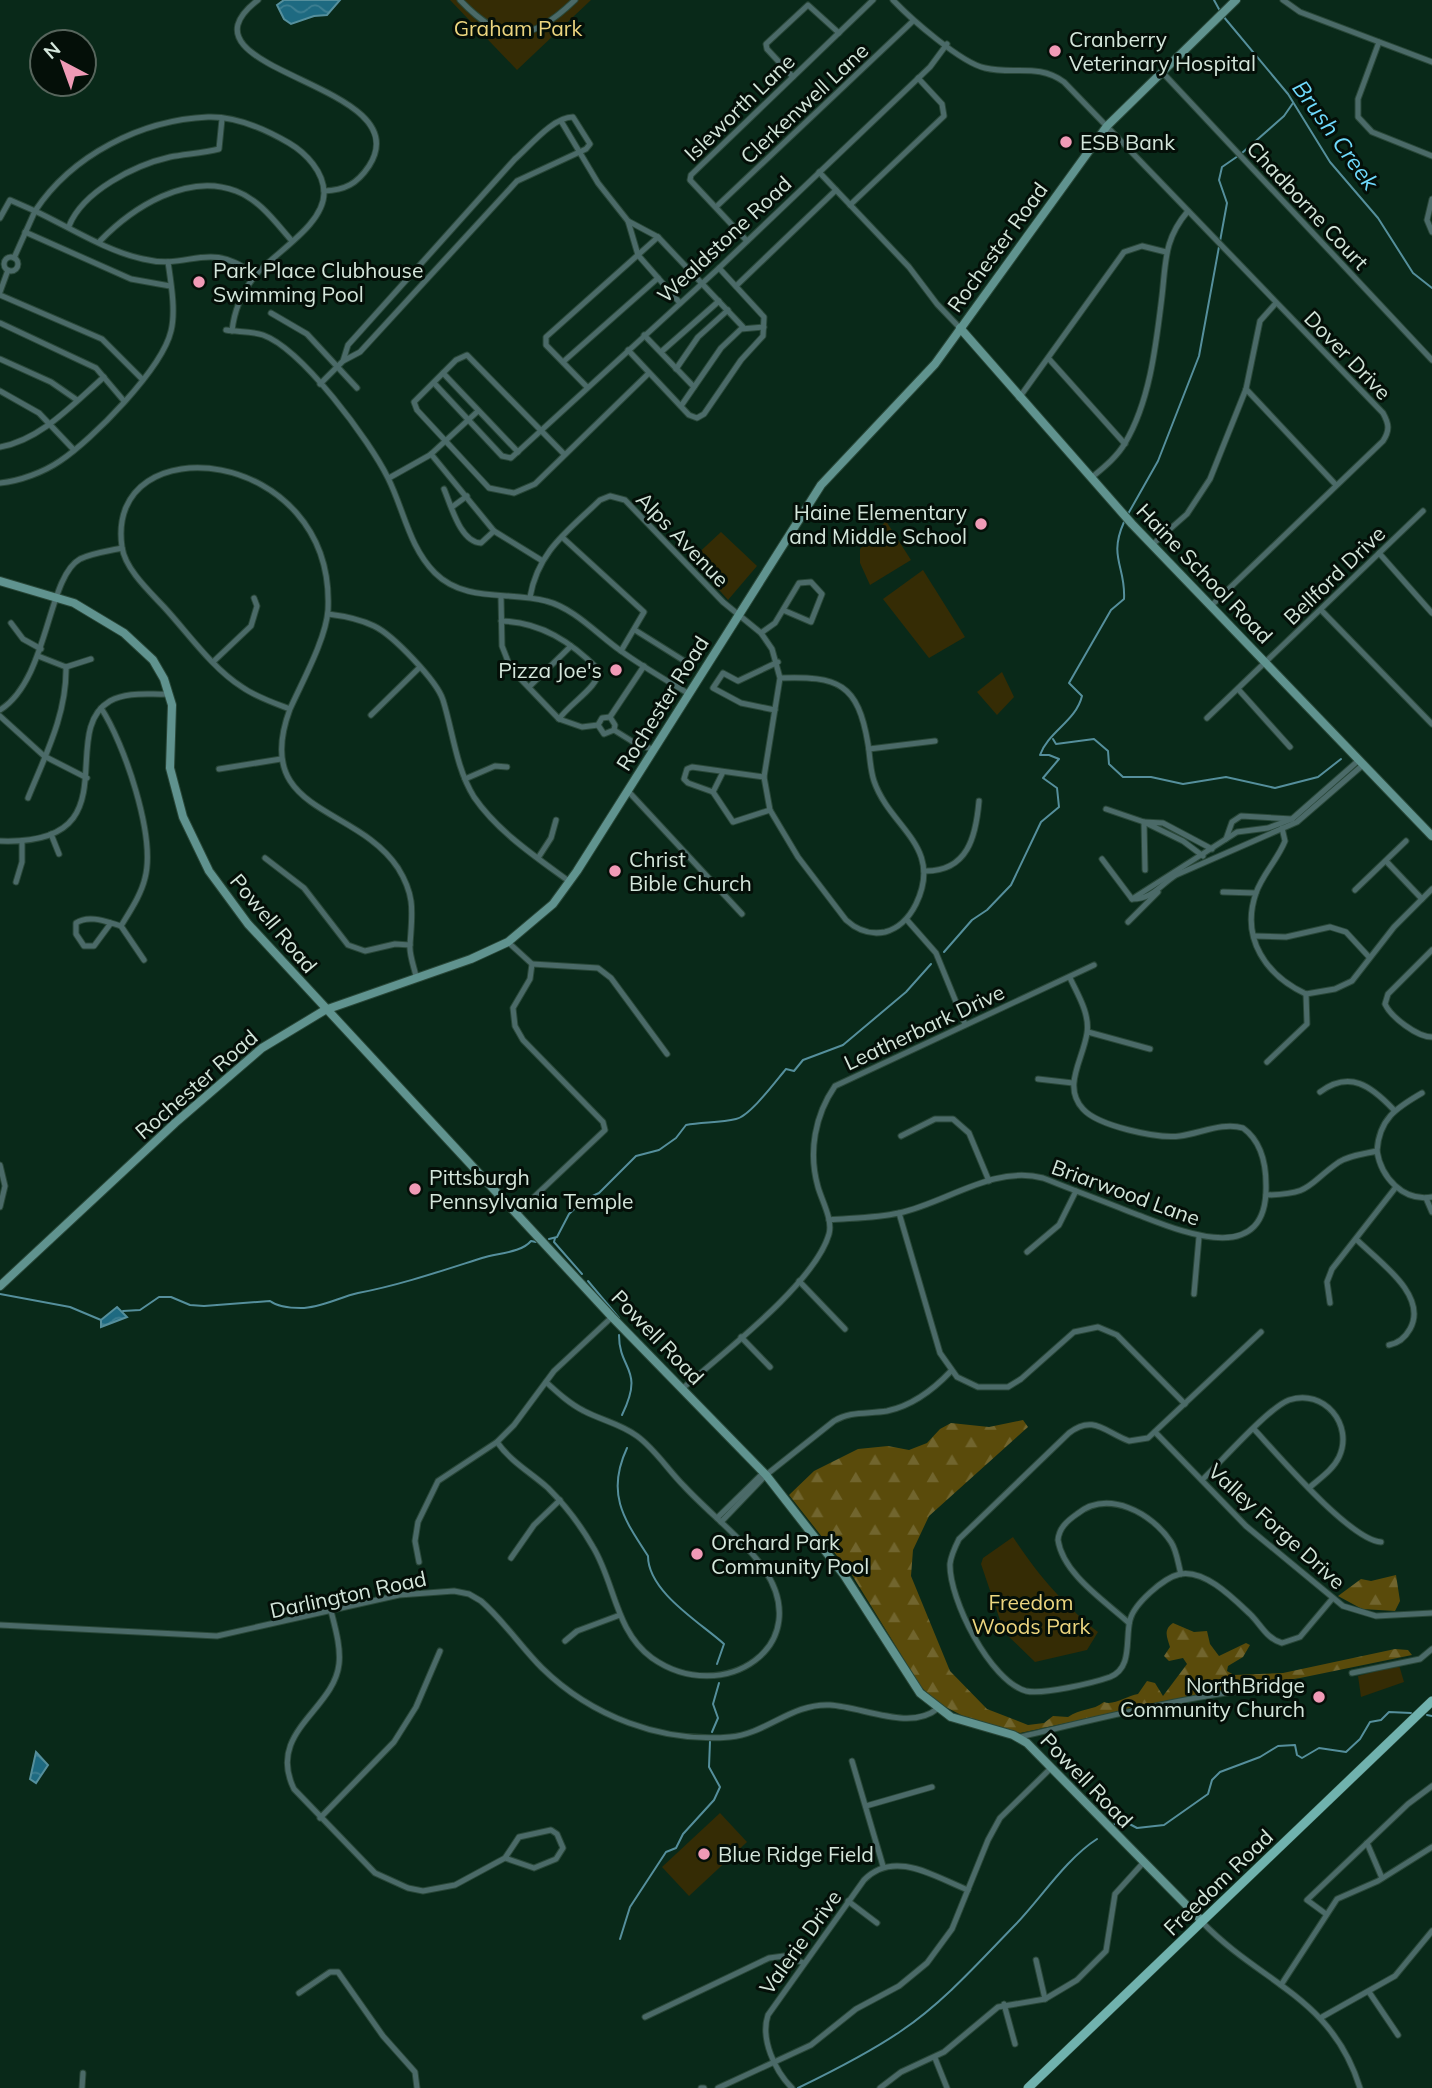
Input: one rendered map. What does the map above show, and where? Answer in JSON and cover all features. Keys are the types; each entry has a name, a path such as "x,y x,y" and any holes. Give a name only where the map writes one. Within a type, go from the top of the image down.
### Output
{"main road":[{"name":"Freedom Road","path":"1028,2088 1432,1701"}],"street":[{"path":"258,0 242,16 238,32 240,43 264,61 359,110 374,136 373,158 363,175 342,190 324,191"},
{"path":"460,0 479,20 509,33 543,26 575,0"},
{"name":"Isleworth Lane","path":"747,241 690,180 691,175 873,0"},
{"name":"Dover Drive","path":"893,0 913,21 980,67 1031,69 1054,75 1107,126 1383,413 1388,423 1388,433 1383,441 1213,604"},
{"path":"1283,0 1300,12 1432,62"},
{"name":"Rochester Road","path":"0,1286 234,1070 270,1042 325,1010 415,976 471,959 508,942 541,916 570,882 821,485 930,371 1107,126 1234,2"},
{"path":"793,77 767,50 766,44 808,5 839,33"},
{"name":"Clerkenwell Lane","path":"716,208 913,21"},
{"path":"1379,42 1358,99 1358,117 1371,132 1432,156"},
{"name":"Wealdstone Road","path":"518,452 719,268 918,78 947,44"},
{"name":"Chadborne Court","path":"1162,72 1432,360"},
{"path":"850,205 944,116 942,104 918,78"},
{"path":"8,270 17,267 14,258 35,211 60,180 99,150 121,138 172,123 209,117 262,129 297,147 318,172 324,191 315,217 256,275 236,307 229,331 264,336 276,342 320,384 361,434 388,478 420,555 436,575 455,586 501,597 530,597 557,604 621,651 689,694"},
{"path":"320,384 343,361 365,347 517,181 581,153 590,144 573,117 561,121 515,159 354,338 344,351 343,361"},
{"path":"69,226 77,212 92,197 131,172 169,158 219,149 222,119"},
{"path":"561,121 598,183 628,222 638,255 680,303"},
{"path":"819,172 909,267 937,304 960,328"},
{"path":"100,241 118,221 153,200 203,187 219,187 236,191 260,206 292,241"},
{"path":"736,286 836,190"},
{"path":"485,192 496,203"},
{"path":"1432,199 1427,220 1432,232"},
{"path":"0,218 10,200 142,259 168,262 212,255 225,257 256,275"},
{"path":"1091,478 1125,444 1148,382 1166,252 1174,226 1188,211"},
{"path":"628,222 658,237 743,327"},
{"path":"25,232 131,279 170,286"},
{"path":"587,387 546,345 546,337 658,237"},
{"path":"442,242 453,251"},
{"path":"1020,398 1124,252 1142,246 1166,252"},
{"path":"8,270 2,261 14,258"},
{"path":"0,483 12,482 59,462 99,429 142,379 160,355 172,330 168,262"},
{"path":"628,350 692,416 704,414 741,360 763,336 764,327 761,313 719,268"},
{"path":"8,270 0,293 102,339 142,379"},
{"path":"563,362 658,278"},
{"path":"399,289 408,298"},
{"path":"661,352 719,301"},
{"path":"1153,544 1198,500 1246,389 1260,321 1276,303"},
{"path":"676,369 698,337 728,310"},
{"path":"271,313 307,334 357,388"},
{"path":"0,323 76,356 96,368 124,401"},
{"path":"681,406 724,345 743,327 764,327"},
{"name":"Haine School Road","path":"960,328 1091,478 1432,835"},
{"path":"644,335 694,387"},
{"path":"354,338 365,347"},
{"path":"564,454 467,355 462,355 414,402 414,407 489,488 505,492 524,491 535,484 649,373"},
{"path":"0,359 51,382 77,400"},
{"path":"1049,359 1125,444"},
{"path":"434,383 502,456 511,458 518,452 443,373"},
{"path":"0,447 24,440 50,423 104,377"},
{"path":"1246,389 1336,485"},
{"path":"0,391 26,404 50,423 74,450"},
{"path":"388,478 431,454 478,411"},
{"path":"431,454 494,531 541,560"},
{"path":"290,709 241,687 150,592 128,562 122,548 123,520 134,495 152,479 174,468 238,473 270,488 307,525 321,555 327,584 328,614 282,733 281,759 294,788 302,797 382,849 397,867 413,910 414,931 410,945 415,976"},
{"path":"444,489 458,522 473,542 481,543 494,531"},
{"path":"452,507 467,496"},
{"name":"Alps Avenue","path":"530,597 541,560 600,500 610,496 621,498 737,614"},
{"name":"Bellford Drive","path":"1207,718 1423,512"},
{"path":"562,537 642,608 643,618 621,651"},
{"path":"0,710 26,681 41,649 68,571 76,562 122,548"},
{"path":"1379,553 1432,613"},
{"name":"Powell Road","path":"0,581 58,596 99,617 141,648 160,670 169,694 173,719 170,768 183,817 197,851 256,933 612,1317 766,1475 844,1575 909,1679 937,1709 962,1722 1019,1737 1234,1952 1322,2017 1346,2051 1360,2088"},
{"path":"761,633 771,628 802,581 811,582 822,594 811,622 783,610"},
{"path":"501,597 505,657 528,687 559,719 582,727 598,725"},
{"path":"214,661 251,626 257,606 254,598"},
{"path":"1321,610 1432,724"},
{"path":"328,614 376,626 419,668 442,696 465,779 491,818 570,882"},
{"path":"737,614 761,633 778,662 780,678 764,777 770,810 798,857 854,927 862,931 885,932 907,920 921,893 924,871 917,845 878,790 861,710 844,689 818,677 780,678"},
{"path":"501,621 540,627 570,646 599,670 599,677 589,690 569,705 559,719"},
{"path":"11,623 23,639 41,649"},
{"path":"635,630 687,662"},
{"path":"528,687 570,646"},
{"path":"38,656 66,667 91,659"},
{"path":"775,710 741,703 713,688 723,673 738,681 778,662"},
{"path":"598,725 602,718 610,717 644,666"},
{"path":"28,798 65,696 66,667"},
{"path":"371,715 419,668"},
{"path":"1238,689 1290,747"},
{"path":"0,841 22,842 51,834 77,813 87,778 91,723 101,708 128,695 169,694"},
{"path":"101,708 121,747 146,837 145,877 121,926"},
{"path":"0,716 44,756 87,778"},
{"path":"610,717 615,726 614,730"},
{"path":"598,725 604,734 614,730"},
{"path":"614,730 638,745 653,749"},
{"path":"869,749 935,741"},
{"path":"638,745 647,760"},
{"path":"219,769 281,759"},
{"path":"1132,899 1237,832 1282,826 1362,762"},
{"path":"1128,922 1172,877 1303,818 1362,762"},
{"path":"465,779 495,766 507,767"},
{"path":"764,777 692,767 687,769 685,781 713,792 733,822 770,810"},
{"path":"713,792 723,772"},
{"path":"628,791 742,914"},
{"path":"924,871 948,867 965,855 976,831 979,801"},
{"path":"1106,809 1144,822 1183,841 1202,856 1214,858"},
{"path":"1224,841 1232,822 1241,816 1292,819"},
{"path":"538,858 554,831 556,820"},
{"path":"1144,822 1163,823 1212,849"},
{"path":"1144,822 1145,870"},
{"path":"1282,826 1285,841 1256,893 1254,936 1263,962 1283,984 1306,994 1335,989 1352,981 1369,957 1432,889"},
{"path":"51,834 59,854"},
{"path":"1224,841 1235,848"},
{"path":"1355,890 1406,841"},
{"path":"16,882 22,862 22,842"},
{"path":"265,858 304,888 348,945 365,951 396,944 410,945"},
{"path":"1102,859 1132,899"},
{"path":"1386,860 1422,899"},
{"path":"1158,891 1160,881"},
{"path":"1132,899 1143,899 1158,891"},
{"path":"1223,892 1256,893"},
{"path":"111,923 94,946 84,946 78,939 76,928 80,920 111,923 121,926 144,960"},
{"path":"907,920 936,953 964,1024"},
{"path":"1254,936 1286,937 1330,927 1346,932 1369,957"},
{"path":"508,942 532,964 598,968 611,978 667,1054"},
{"path":"1432,950 1388,993 1385,1004 1392,1015 1421,1034 1432,1037"},
{"path":"517,1213 604,1133 603,1122 519,1034 513,1008 530,979 532,964"},
{"name":"Leatherbark Drive","path":"829,1220 817,1184 814,1136 821,1105 835,1086 1094,965"},
{"path":"1070,978 1085,1009 1088,1032 1073,1083 1075,1097 1087,1113 1138,1132 1178,1136 1229,1125 1243,1128 1253,1137 1262,1158 1266,1195 1289,1195 1306,1189 1342,1161 1377,1151"},
{"path":"1268,1062 1307,1024 1306,994"},
{"path":"1088,1032 1150,1049"},
{"path":"1038,1079 1073,1083"},
{"path":"1320,1092 1336,1082 1361,1082 1394,1110"},
{"path":"1422,1093 1394,1110 1382,1125 1377,1151 1385,1174 1396,1187 1414,1196 1429,1198 1432,1212"},
{"path":"901,1136 935,1119 953,1119 970,1133 989,1181"},
{"path":"0,1165 5,1186 0,1207"},
{"name":"Briarwood Lane","path":"829,1220 899,1213 1014,1174 1029,1175 1076,1191 1199,1237 1228,1238 1247,1231 1259,1219 1266,1195"},
{"path":"1330,1303 1328,1276 1396,1187"},
{"path":"1027,1252 1059,1225 1076,1191"},
{"path":"899,1213 940,1353 951,1371 972,1385 986,1389 1008,1387 1021,1379 1074,1332 1098,1328 1118,1335 1185,1404"},
{"path":"683,1388 799,1281 820,1253 830,1231 829,1220"},
{"path":"1194,1294 1199,1237"},
{"path":"1356,1239 1404,1287 1414,1305 1415,1314 1409,1331 1400,1341 1389,1345"},
{"path":"799,1281 845,1329"},
{"path":"419,1562 416,1532 432,1490 447,1473 496,1442 514,1425 546,1382 612,1317"},
{"path":"1261,1332 1155,1432 1142,1441 1129,1441 1097,1424 1086,1423 1074,1429 964,1534 954,1547 950,1562 952,1579 978,1648 1007,1680 1023,1690 1044,1690 1115,1674 1125,1661 1129,1623 1146,1599 1181,1574 1197,1575 1211,1582 1250,1615 1272,1639 1282,1643 1300,1637 1332,1599"},
{"path":"741,1337 770,1367"},
{"path":"719,1520 766,1475 839,1418 901,1406 934,1387 951,1371"},
{"path":"496,1442 513,1462 560,1500 595,1550 620,1615 630,1636 643,1651 663,1664 706,1677 741,1671 758,1660 774,1635 779,1618 777,1596 759,1562 636,1435 584,1411 546,1382"},
{"path":"1202,1480 1279,1405 1291,1399 1314,1399 1330,1408 1342,1430 1342,1449 1336,1463 1309,1488"},
{"path":"1254,1429 1309,1488 1368,1540 1381,1542"},
{"name":"Valley Forge Drive","path":"1155,1432 1259,1537 1332,1599 1349,1610 1365,1615 1432,1613"},
{"path":"511,1558 534,1525 560,1500"},
{"path":"1129,1623 1084,1583 1067,1561 1058,1540 1066,1523 1094,1505 1114,1503 1128,1507 1150,1521 1171,1542 1181,1574"},
{"name":"Darlington Road","path":"0,1625 217,1636 418,1592 454,1591 469,1594 487,1607 556,1680 620,1721 671,1735 739,1736 798,1709 812,1706 830,1705 917,1719 937,1709"},
{"path":"331,1611 339,1650 336,1676 301,1725 289,1754 289,1775 294,1789 375,1873 408,1888 439,1890 455,1885 505,1858 519,1838 534,1832 551,1830 557,1834 563,1848 556,1859 534,1868 505,1858"},
{"path":"565,1641 577,1630 620,1615"},
{"path":"1352,1673 1420,1659 1432,1648"},
{"path":"320,1818 394,1742 416,1707 440,1651"},
{"path":"1019,1737 1203,1697 1265,1688 1275,1692"},
{"path":"852,1761 883,1866 907,1866 968,1890"},
{"path":"718,2088 811,2045 856,2009 916,1974 944,1943 1000,1818 1051,1768"},
{"path":"1326,1914 1307,1900 1432,1786"},
{"path":"866,1806 932,1787"},
{"path":"1367,1843 1382,1878"},
{"path":"1281,1985 1326,1914 1345,1893 1382,1878 1432,1847"},
{"path":"880,2088 901,2072 935,2058 991,2011 1004,2004 1045,1999 1068,1989 1106,1951 1115,1894 1143,1863"},
{"name":"Valerie Drive","path":"792,2088 775,2062 765,2038 765,2022 771,2008 848,1901 870,1873 883,1866"},
{"path":"848,1901 877,1923"},
{"path":"1322,2017 1395,1976 1432,1931"},
{"path":"645,2017 769,1958 784,1956 804,1963"},
{"path":"1036,1961 1045,1999"},
{"path":"299,1993 330,1972 338,1972 383,2036 415,2072 417,2088"},
{"path":"1369,1992 1398,2035"},
{"path":"1004,2004 1015,2044"},
{"path":"935,2058 947,2088"},
{"path":"82,2088 83,2073"}],"green space":[{"name":"Graham Park","path":"450,0 591,0 517,70"},
{"path":"886,521 911,560 870,585 860,563 860,549"},
{"path":"721,532 757,566 728,600 692,559"},
{"path":"923,570 965,637 929,658 883,599"},
{"path":"1002,672 1014,697 997,715 977,692"},
{"path":"1023,1420 1028,1427 929,1516 913,1550 911,1576 950,1671 987,1709 1028,1725 1044,1723 1053,1716 1068,1717 1104,1702 1116,1702 1138,1694 1147,1681 1155,1683 1163,1696 1187,1664 1183,1658 1169,1661 1164,1656 1170,1647 1167,1631 1173,1623 1194,1632 1207,1631 1210,1644 1219,1656 1246,1643 1250,1645 1243,1657 1228,1666 1227,1671 1234,1675 1283,1673 1395,1649 1408,1650 1412,1655 1300,1678 1201,1694 1020,1733 963,1716 938,1703 921,1687 852,1575 789,1495 814,1471 858,1449 888,1446 909,1450 927,1443 940,1429 951,1423 989,1427"},
{"name":"Freedom Woods Park","path":"1013,1537 1052,1588 1073,1611 1098,1632 1087,1650 1035,1662 1004,1632 981,1564 983,1558"},
{"path":"1396,1575 1400,1601 1395,1611 1362,1609 1338,1596 1361,1579 1371,1581"},
{"path":"1399,1665 1404,1682 1361,1697 1358,1676"},
{"name":"Blue Ridge Field","path":"720,1813 747,1842 689,1896 662,1867"}],"water":[{"path":"284,0 340,0 327,15 314,16 291,24 284,19 277,5"},
{"path":"117,1307 127,1317 101,1327 101,1320"},
{"path":"36,1752 48,1765 36,1783 30,1779"}],"waterway":[{"name":"Brush Creek","path":"1214,0 1220,11"},
{"name":"Brush Creek","path":"1223,16 1288,94 1330,162 1378,218 1413,273 1432,288"},
{"path":"1242,153 1284,116 1293,103"},
{"path":"1128,514 1158,461 1199,356 1227,203 1219,180 1222,167 1238,156"},
{"path":"944,952 972,920 987,910 1011,885 1041,822 1059,807 1057,788 1043,778 1059,759 1040,755 1049,740 1079,705 1082,696 1069,683 1111,610 1124,599 1123,578 1117,553 1119,534 1124,522"},
{"path":"1053,739 1056,744 1094,739 1108,751 1109,764 1123,777 1151,777 1183,784 1226,777 1275,788 1318,777 1341,759"},
{"path":"549,1239 557,1237 569,1214 584,1200 599,1193 636,1156 659,1150 676,1138 686,1125 742,1117 786,1069 794,1071 803,1060 843,1045 906,992 931,964"},
{"path":"555,1238 554,1242 582,1274"},
{"path":"123,1311 140,1310 159,1297 171,1297 190,1305 270,1301 285,1307 308,1308 515,1250 531,1241 536,1242"},
{"path":"588,1281 619,1318"},
{"path":"0,1294 70,1307 101,1320"},
{"path":"619,1335 620,1347 631,1379 631,1388 622,1415"},
{"path":"627,1448 618,1479 620,1505 648,1556 650,1569 657,1582 677,1606 724,1644 717,1664"},
{"path":"712,1732 718,1718 713,1704 719,1683"},
{"path":"1113,1825 1122,1820 1137,1828 1164,1825 1208,1794 1212,1780 1220,1772 1260,1757 1278,1746 1295,1745 1297,1755 1302,1758 1319,1748 1346,1752 1360,1739 1370,1722 1381,1720 1389,1712 1411,1713"},
{"path":"1427,1715 1432,1716"},
{"path":"620,1939 630,1907 666,1852 676,1848 683,1834 714,1800 720,1787 709,1767 710,1741"},
{"path":"798,2088 876,2047 917,2020 961,1980 1016,1924 1075,1857 1097,1839"}],"place":[{"name":"Cranberry Veterinary Hospital","path":"1055,51"},
{"name":"ESB Bank","path":"1066,142"},
{"name":"Park Place Clubhouse Swimming Pool","path":"199,282"},
{"name":"Haine Elementary and Middle School","path":"981,524"},
{"name":"Pizza Joe's","path":"616,670"},
{"name":"Christ Bible Church","path":"615,871"},
{"name":"Pittsburgh Pennsylvania Temple","path":"415,1189"},
{"name":"Orchard Park Community Pool","path":"697,1554"},
{"name":"NorthBridge Community Church","path":"1319,1697"},
{"name":"Blue Ridge Field","path":"704,1854"}]}
